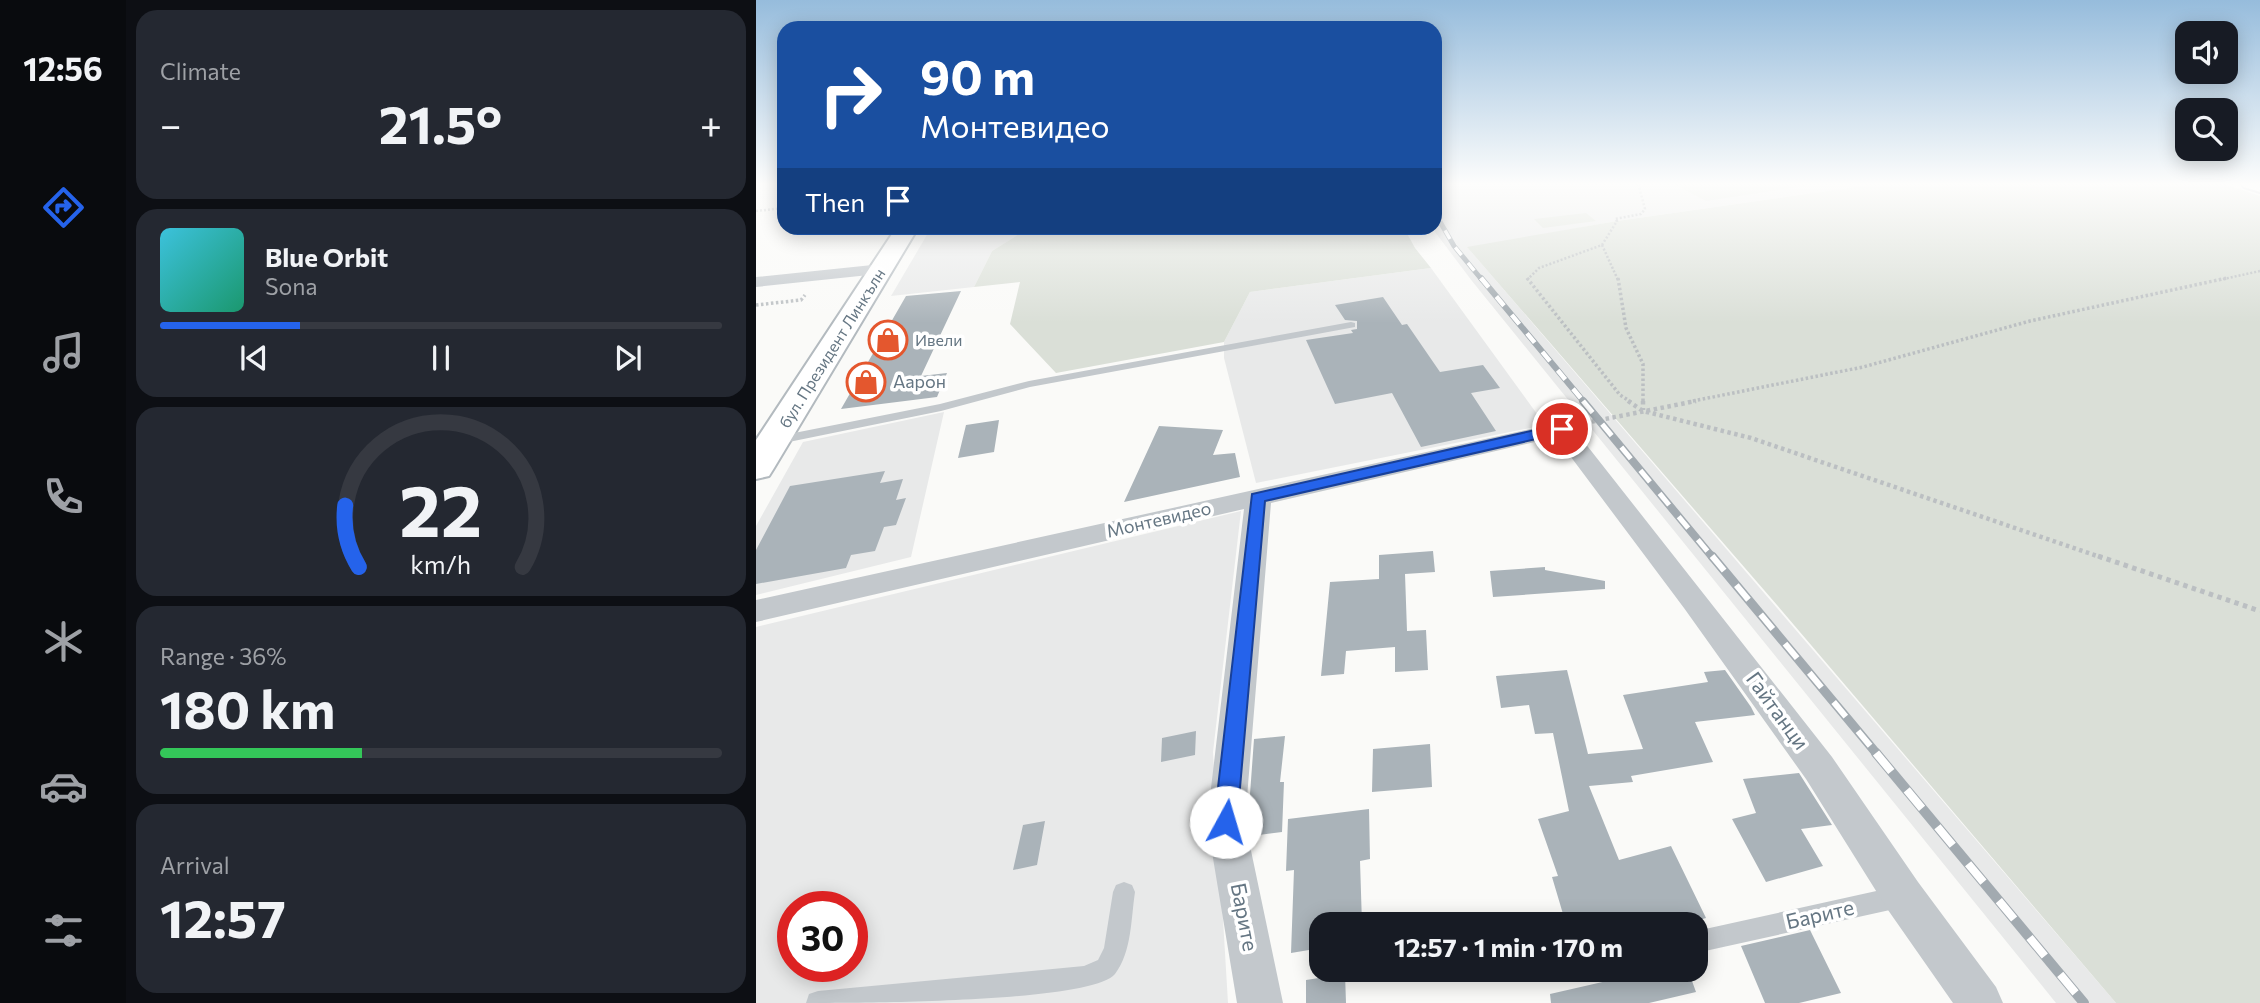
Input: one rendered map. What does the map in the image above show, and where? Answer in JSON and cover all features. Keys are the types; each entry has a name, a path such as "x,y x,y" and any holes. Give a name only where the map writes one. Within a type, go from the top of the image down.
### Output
{"street":[{"name":"бул. Президент Линкълн","path":"756,468 903,235"},
{"path":"756,282 882,269"},
{"name":"Монтевидео","path":"756,611 1562,429"},
{"name":"Гайтанци","path":"1562,429 1696,601 1819,768 1903,896 1980,1003"},
{"name":"Барите","path":"1258,498 1226,822 1259,1003"}],"lane":[{"path":"773,441 941,407 1029,384 1352,325"},
{"path":"818,1003 1086,978 1107,968 1115,950 1124,892"},
{"name":"Барите","path":"1708,940 1903,896"}],"path":[{"path":"1611,230 1602,245 1539,268 1526,279 1620,395 1643,411 1751,438 2260,611"},
{"path":"1602,245 1616,271 1626,328 1643,364 1643,411"},
{"path":"1600,420 1863,367 2030,321 2260,271"}],"shaded area":[{"path":"1442,230 1568,230 1468,248 2116,1003 2056,1003 1437,235 1442,235"},
{"path":"1566,230 2260,230 2260,1003 2116,1003 1467,247"},
{"path":"927,235 1017,235 992,251 974,287 891,296"},
{"path":"1408,235 1431,268 1250,292 1224,342 1056,373 1010,324 1020,282 974,287 992,251 1016,236"},
{"path":"1431,268 1545,425 1256,483 1224,358 1224,342 1250,292"},
{"path":"944,412 911,557 756,595 756,526 803,442"},
{"path":"1241,511 1213,752 1228,1003 756,1003 756,627"}],"building":[{"path":"961,291 921,376 947,373 937,397 841,409 906,296"},
{"path":"1383,297 1402,325 1407,324 1440,372 1483,365 1500,388 1471,393 1496,431 1421,447 1392,393 1335,404 1306,340 1353,333 1351,330 1357,329 1357,321 1345,320 1335,305"},
{"path":"999,420 994,452 958,458 966,425"},
{"path":"1159,426 1223,430 1213,455 1235,453 1240,477 1124,502"},
{"path":"885,471 880,483 903,479 896,500 906,498 896,525 884,527 875,551 851,555 846,568 756,584 756,550 790,486"},
{"path":"1433,551 1435,572 1405,574 1407,631 1426,630 1428,670 1395,672 1395,647 1346,651 1344,674 1321,676 1330,582 1379,579 1379,555"},
{"path":"1545,567 1545,570 1605,581 1605,589 1493,597 1490,571"},
{"path":"1567,670 1588,754 1643,749 1623,695 1708,682 1704,672 1725,670 1755,715 1695,722 1713,762 1631,776 1633,782 1589,786 1619,860 1671,846 1703,912 1562,912 1552,877 1558,876 1538,819 1569,811 1553,733 1535,734 1529,705 1501,708 1496,676"},
{"path":"1196,731 1195,755 1161,762 1162,738"},
{"path":"1285,736 1280,782 1284,782 1282,832 1251,836 1248,822 1254,739"},
{"path":"1430,744 1432,787 1372,792 1373,749"},
{"path":"1799,773 1832,825 1801,829 1823,866 1766,882 1732,819 1756,813 1743,779"},
{"path":"1369,809 1370,859 1360,861 1362,912 1309,912 1309,950 1291,953 1294,870 1286,871 1288,819"},
{"path":"1045,821 1037,865 1013,870 1023,825"},
{"path":"1810,930 1841,993 1799,1003 1765,1003 1741,946"},
{"path":"1306,980 1345,982 1346,1003 1306,1003"},
{"path":"1602,982 1692,982 1696,992 1649,1003 1551,1003 1550,994"}],"railway":[{"path":"1445,230 1454,246 1482,280"},
{"path":"1481,278 1584,402"},
{"path":"1583,401 1713,558"},
{"path":"1712,556 1877,754"},
{"path":"1876,753 2084,1003"}],"place":[{"name":"Ивели","path":"888,340"},
{"name":"Аарон","path":"866,382"}],"route":[{"path":"1226,822 1258,498 1562,429"}]}
